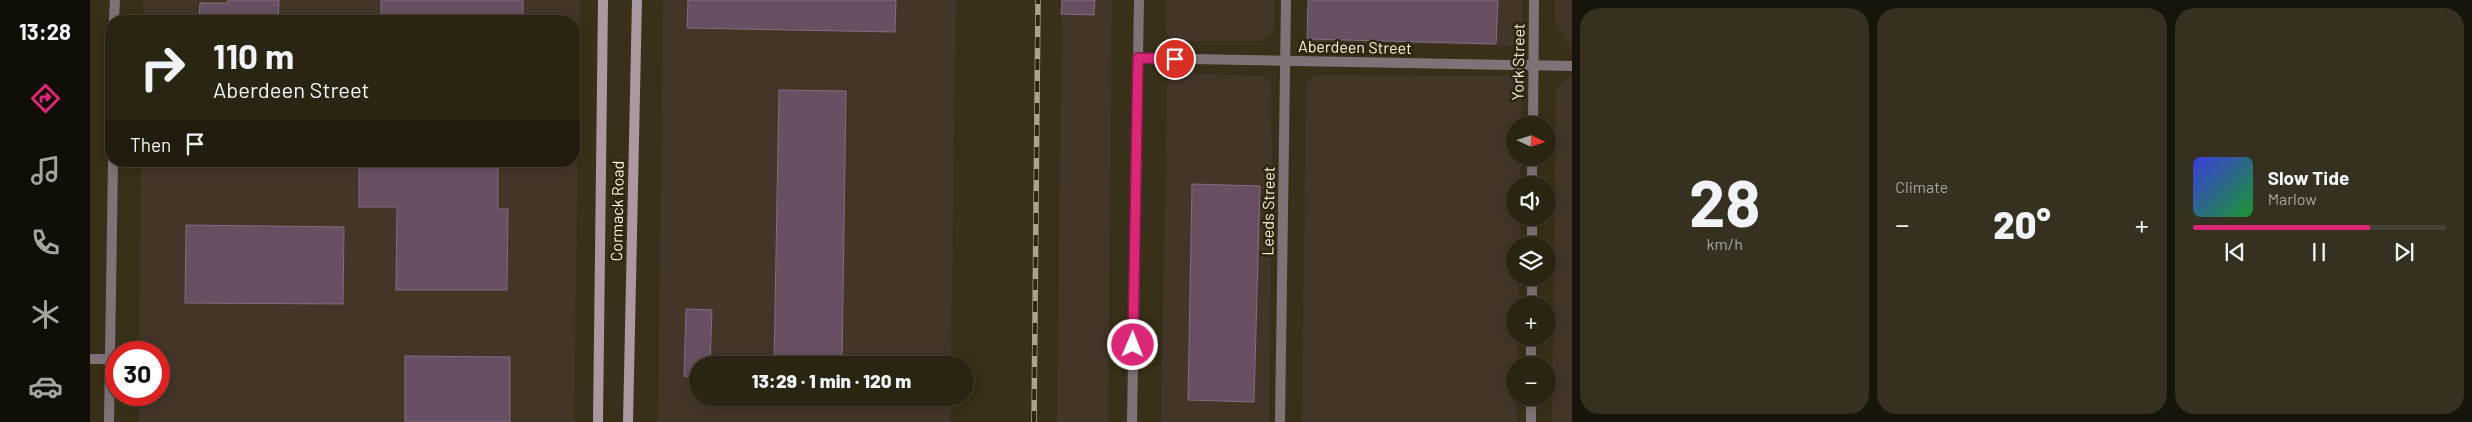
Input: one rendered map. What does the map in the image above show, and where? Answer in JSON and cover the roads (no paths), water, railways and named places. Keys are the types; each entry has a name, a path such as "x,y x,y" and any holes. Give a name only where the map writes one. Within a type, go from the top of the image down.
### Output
{"street":[{"path":"114,0 114,15"},
{"name":"Cormack Road","path":"598,422 604,0"},
{"name":"Cormack Road","path":"628,422 637,0"},
{"path":"1132,422 1139,0"},
{"name":"Leeds Street","path":"1280,422 1286,0"},
{"name":"York Street","path":"1533,116 1534,0"},
{"name":"Aberdeen Street","path":"1138,58 1572,66"},
{"path":"110,341 113,167"},
{"path":"90,359 105,360"},
{"path":"109,406 109,422"},
{"path":"1531,406 1531,422"}],"railway":[{"path":"1034,422 1038,0"}]}
